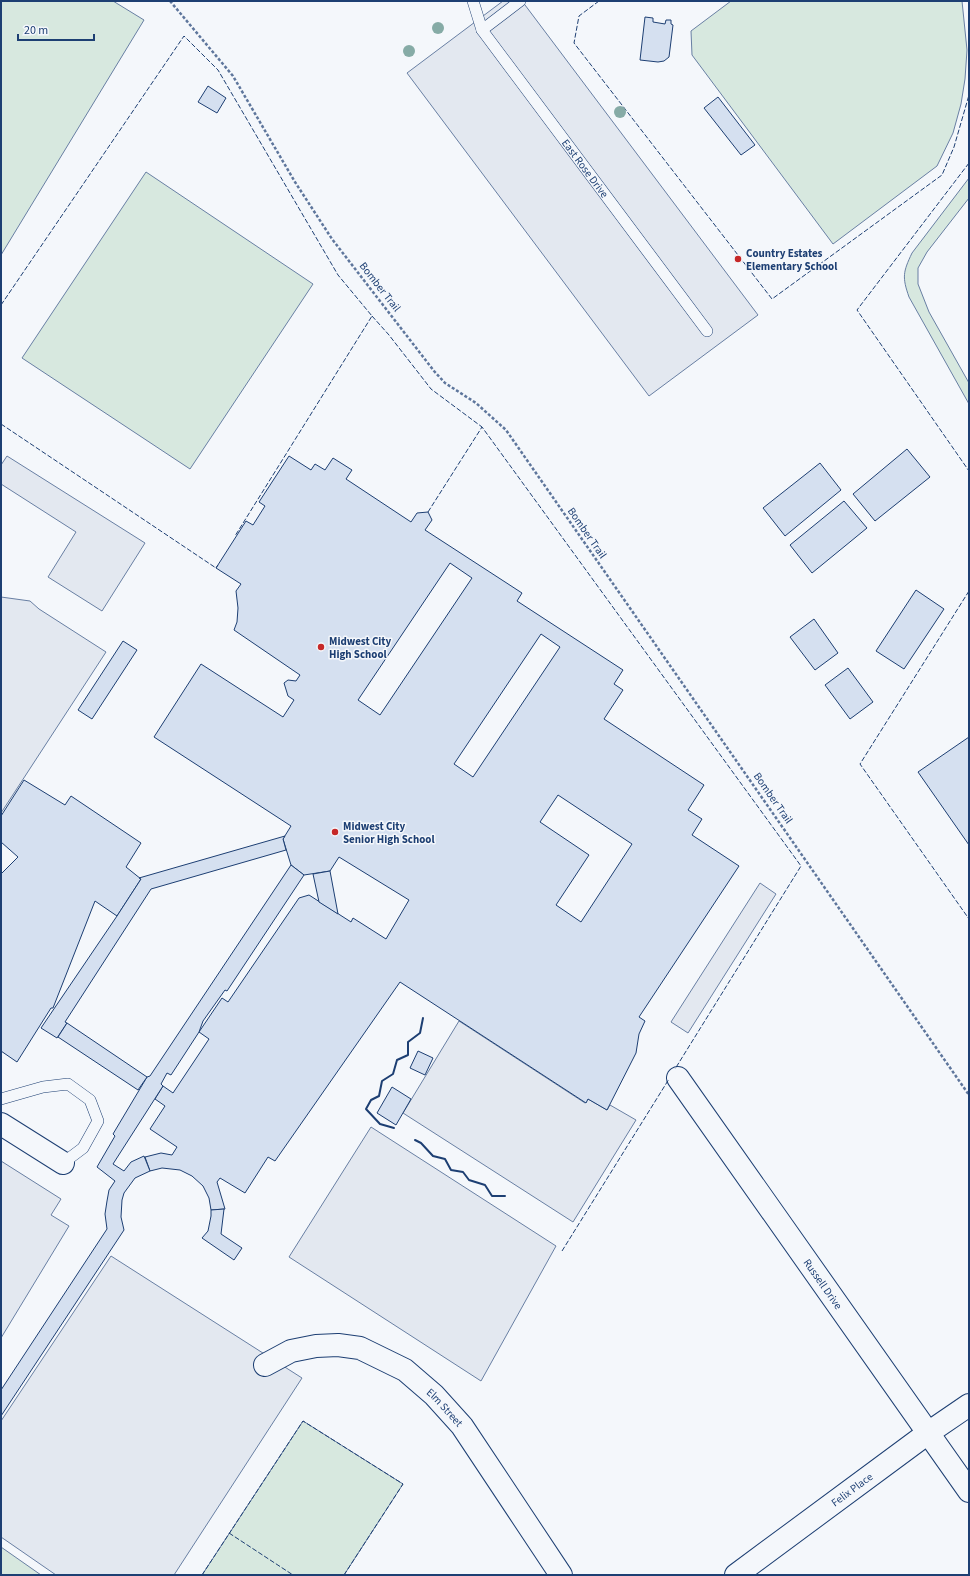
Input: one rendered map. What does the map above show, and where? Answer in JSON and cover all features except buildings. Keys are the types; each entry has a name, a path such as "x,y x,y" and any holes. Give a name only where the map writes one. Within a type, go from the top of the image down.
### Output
{"street":[{"name":"Russell Drive","path":"678,1078 969,1491"},
{"path":"1,1124 63,1163"},
{"name":"Elm Street","path":"265,1365 291,1351 316,1346 338,1345 360,1348 405,1370 434,1395 462,1426 560,1575"},
{"name":"Felix Place","path":"736,1575 928,1433 969,1405"}],"lane":[{"name":"East Rose Drive","path":"473,1 482,30 707,331"},
{"path":"482,30 520,1"},
{"path":"1,1099 43,1087 68,1084 90,1100 98,1121 83,1148 63,1163"}],"path":[{"name":"Bomber Trail","path":"170,1 233,76 295,182 332,239 434,371 445,383 476,403 506,430 969,1095"}],"shaded area":[{"path":"1,1 113,1 144,20 1,255"},
{"path":"503,1 522,1 758,315 649,396 407,73"},
{"path":"731,1 962,1 967,50 965,79 961,104 953,133 937,166 833,244 692,55 691,31"},
{"path":"146,172 313,284 190,469 22,358"},
{"path":"969,178 969,198 927,252 918,268 918,284 929,312 969,383 969,404 909,297 904,275 912,253"},
{"path":"7,456 145,543 102,611 48,577 76,532 1,484 1,465"},
{"path":"1,597 30,601 39,609 106,652 1,813"},
{"path":"760,883 776,894 688,1033 671,1022"},
{"path":"459,1021 585,1103 588,1099 607,1110 610,1105 636,1120 573,1222 403,1113"},
{"path":"371,1127 556,1246 481,1381 289,1257"},
{"path":"1,1161 61,1199 51,1215 69,1226 1,1338"},
{"path":"111,1256 302,1378 174,1575 56,1575 1,1537 1,1421"},
{"path":"303,1421 403,1484 344,1575 202,1575"},
{"path":"1,1547 41,1575 1,1575"}],"fence":[{"path":"599,1 579,16 574,43 772,299 942,175 954,147 969,95"},
{"path":"1,305 184,36 218,70 338,275 372,316 235,536"},
{"path":"969,163 857,310 969,471"},
{"path":"372,316 389,335 431,389 482,427"},
{"path":"1,424 216,568 218,565"},
{"path":"428,512 482,427 801,866 675,1069"},
{"path":"969,591 860,764 969,919"},
{"path":"562,1251 669,1079"},
{"path":"202,1575 303,1421 403,1484 344,1575"},
{"path":"229,1533 293,1575"}],"wall":[{"path":"394,1128 380,1124 366,1109 371,1100 379,1096 382,1081 393,1074 397,1060 408,1055 408,1042 420,1033 423,1018"},
{"path":"415,1140 421,1143 433,1156 445,1159 451,1170 463,1172 469,1180 485,1185 492,1196 505,1196"}],"place":[{"name":"Country Estates Elementary School","path":"738,259"},
{"name":"Midwest City High School","path":"321,647"},
{"name":"Midwest City Senior High School","path":"335,832"}]}
